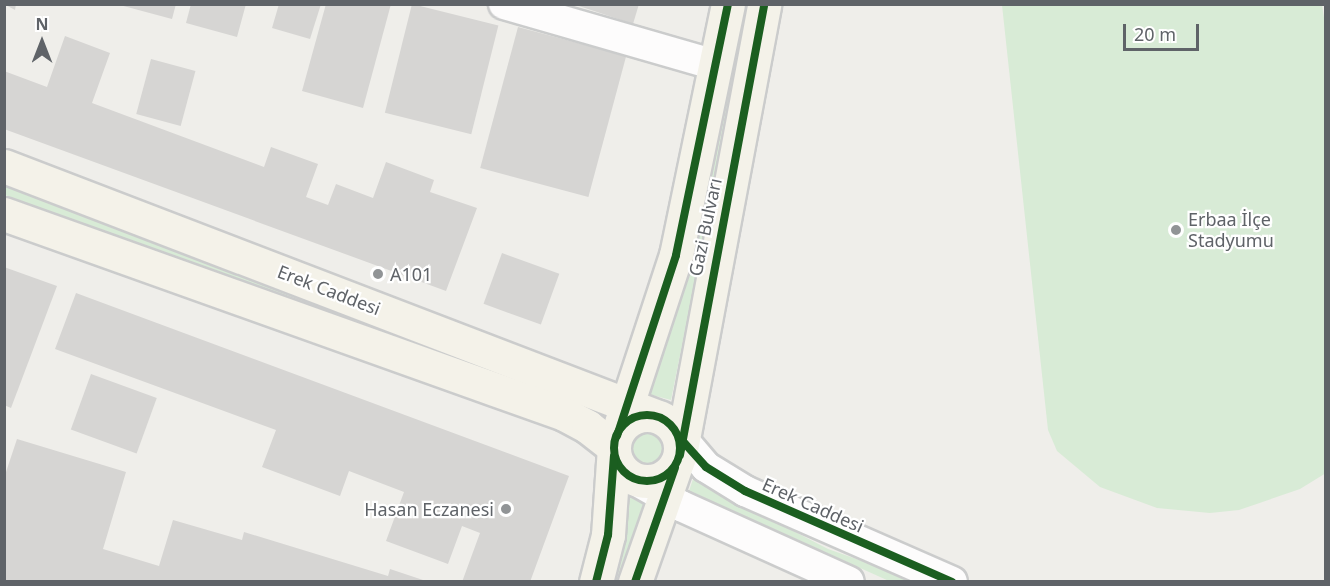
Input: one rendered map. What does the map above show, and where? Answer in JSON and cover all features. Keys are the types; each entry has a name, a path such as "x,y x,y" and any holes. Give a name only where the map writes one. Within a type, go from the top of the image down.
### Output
{"main road":[{"name":"Gazi Bulvarı","path":"666,436 676,255 728,4"},
{"name":"Gazi Bulvarı","path":"635,582 650,489 666,436 764,4"},
{"name":"Erek Caddesi","path":"4,166 666,436"},
{"name":"Erek Caddesi","path":"4,214 564,414 615,441"},
{"name":"Gazi Bulvarı","path":"596,582 608,535 615,441 666,436"},
{"path":"615,441 621,467 650,489"}],"street":[{"path":"504,4 716,65"},
{"name":"Erek Caddesi","path":"666,436 706,467 745,491 952,582"},
{"path":"650,489 849,582"}],"green space":[{"path":"743,5 751,5 671,400 648,394 694,247"},
{"name":"Erbaa İlçe Stadyumu","path":"1002,5 1322,5 1326,30 1326,473 1300,489 1239,510 1210,513 1157,508 1100,487 1057,451 1048,430"},
{"path":"4,183 605,406 599,420 575,405 5,195"},
{"path":"648,430 661,435 666,448 661,461 648,466 635,461 630,448 635,435"},
{"path":"695,473 716,491 828,549 919,581 889,581 689,491"},
{"path":"629,496 647,499 617,581 610,582 626,532"}],"building":[{"path":"4,4 16,4 15,10"},
{"path":"116,4 176,4 172,19"},
{"path":"191,4 246,4 237,37 186,23"},
{"path":"279,4 321,4 310,39 272,28"},
{"path":"326,4 391,4 363,108 302,91"},
{"path":"412,4 498,26 471,134 385,113"},
{"path":"573,4 639,4 633,24"},
{"path":"518,27 626,56 588,197 480,168"},
{"path":"65,36 110,53 92,103 264,167 271,147 318,164 306,197 328,205 336,184 373,198 386,162 434,180 430,192 477,208 446,291 4,129 4,71 47,87"},
{"path":"151,59 195,71 181,126 136,114"},
{"path":"502,253 559,274 541,325 484,304"},
{"path":"4,267 57,286 11,408 4,405"},
{"path":"76,293 569,476 530,582 462,582 480,533 462,526 448,564 386,541 404,492 349,471 340,496 262,467 276,430 55,349"},
{"path":"91,374 157,398 137,453 71,429"},
{"path":"17,439 126,472 103,549 159,566 173,520 242,540 244,532 388,576 390,569 429,582 4,582 4,478"}],"cycle path":[{"path":"617,436 676,255 728,4"},
{"path":"680,455 764,4"},
{"path":"647,415 660,417 670,425 678,435 680,448 678,461 670,471 660,479 647,481 634,479 624,471 616,461 614,448 616,435 624,425 634,417 647,415"},
{"path":"679,437 706,467 745,491 952,582"},
{"path":"596,582 608,535 614,456"},
{"path":"635,582 675,468"}],"place":[{"name":"Erbaa İlçe Stadyumu","path":"1176,230"},
{"name":"A101","path":"378,274"},
{"name":"Hasan Eczanesi","path":"506,509"}]}
